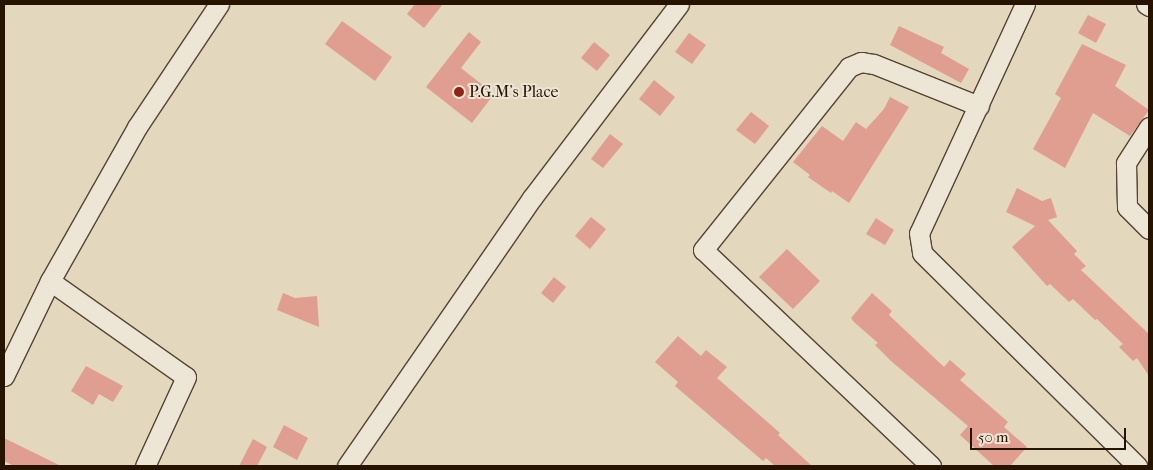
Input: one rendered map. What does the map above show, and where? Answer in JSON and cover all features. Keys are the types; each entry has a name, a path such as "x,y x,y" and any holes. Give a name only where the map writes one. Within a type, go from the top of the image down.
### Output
{"street":[{"path":"4,376 50,281 137,127 219,4"},
{"path":"347,466 532,198 679,4"},
{"path":"1025,4 919,233 922,253 1137,466"},
{"path":"931,466 704,250 848,67 861,62 874,64 979,106"},
{"path":"1149,127 1126,162 1126,172 1127,207 1149,229"},
{"path":"50,281 186,377 145,466"}],"building":[{"path":"415,4 443,4 424,28 407,14"},
{"path":"1088,15 1106,24 1096,43 1078,33"},
{"path":"342,21 392,57 375,81 325,44"},
{"path":"899,26 944,47 941,53 969,69 961,83 890,45"},
{"path":"469,32 481,42 461,68 494,94 472,123 426,87"},
{"path":"689,33 706,45 692,64 675,52"},
{"path":"594,42 610,55 597,71 581,58"},
{"path":"1082,44 1126,65 1115,86 1149,110 1130,136 1093,113 1065,168 1033,149 1061,98 1055,94"},
{"path":"654,80 675,97 660,116 639,99"},
{"path":"890,97 909,107 849,203 808,177 810,175 793,162 822,126 843,141 856,122 866,129 884,109"},
{"path":"751,112 769,126 755,144 736,130"},
{"path":"610,134 623,144 603,168 591,159"},
{"path":"1017,188 1042,201 1051,198 1057,217 1048,220 1077,251 1074,254 1086,266 1081,270 1149,334 1149,376 1137,358 1133,361 1119,347 1123,344 1097,319 1095,320 1073,299 1069,302 1050,284 1047,286 1012,247 1035,226 1006,212"},
{"path":"591,217 606,229 590,249 575,236"},
{"path":"876,218 894,230 885,245 866,234"},
{"path":"787,249 820,281 793,309 759,277"},
{"path":"554,277 566,287 553,303 541,293"},
{"path":"283,293 295,298 317,296 319,327 277,310"},
{"path":"872,293 892,311 889,315 944,367 950,360 966,374 960,380 1008,422 1004,427 1027,447 1010,466 994,466 960,435 968,426 891,361 875,345 878,343 854,322 851,318"},
{"path":"678,336 701,356 706,350 727,367 717,378 780,433 778,435 812,466 775,466 766,458 763,461 675,386 678,382 655,362"},
{"path":"86,366 123,386 113,402 99,394 93,405 71,391"},
{"path":"284,425 308,438 297,460 273,447"},
{"path":"4,438 61,466 14,466 4,461"},
{"path":"253,439 267,447 257,466 239,466"}],"place":[{"name":"P.G.M’s Place","path":"459,92"}]}
